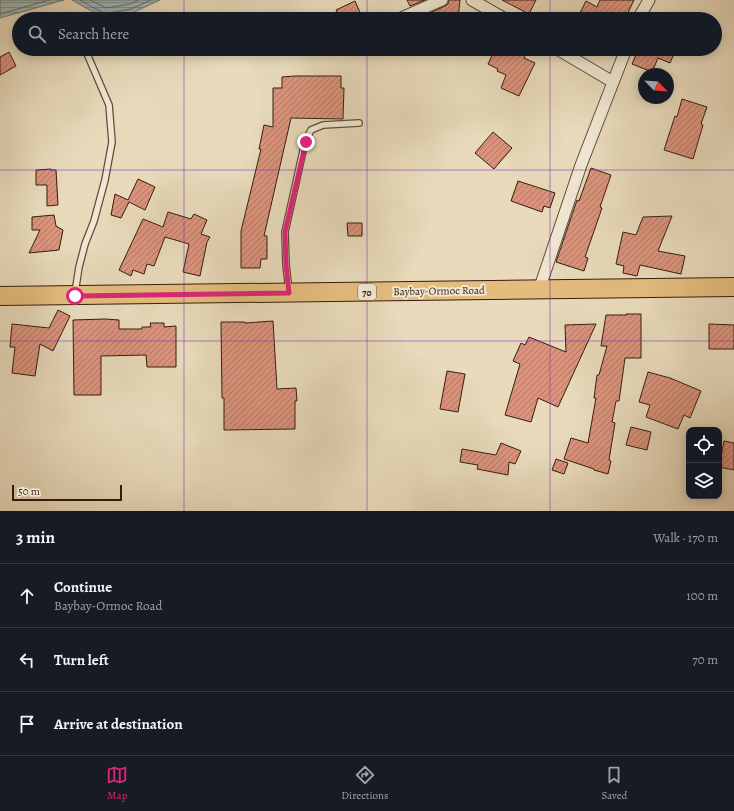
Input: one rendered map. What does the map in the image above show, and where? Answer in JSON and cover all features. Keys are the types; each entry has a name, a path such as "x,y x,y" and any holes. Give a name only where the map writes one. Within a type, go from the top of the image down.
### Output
{"main road":[{"name":"Baybay-Ormoc Road","path":"0,296 734,287"}],"street":[{"path":"415,12 442,0"},
{"path":"472,0 493,12"},
{"path":"642,12 648,0"},
{"path":"569,56 613,82"},
{"path":"539,290 581,165 623,56"}],"lane":[{"path":"75,296 79,267 85,244 94,221 105,180 112,142 109,105 88,56"},
{"path":"289,293 285,232 306,142 311,130 324,125 359,123"}],"water":[{"path":"0,0 64,0 21,12 12,12 12,15 0,18"},
{"path":"72,0 160,0 134,12 93,12"}],"building":[{"path":"407,0 425,0 410,6"},
{"path":"449,0 460,0 459,12 432,12 445,6 448,4"},
{"path":"502,0 536,0 530,12 525,12"},
{"path":"600,0 634,0 628,12 580,12 586,1 597,7"},
{"path":"355,1 360,12 337,12 336,10"},
{"path":"9,52 16,66 0,75 0,57"},
{"path":"492,56 525,56 524,58 535,63 519,96 501,88 506,75 497,71 498,69 488,64"},
{"path":"635,56 673,56 670,63 658,58 654,68 642,68 632,64"},
{"path":"341,76 341,88 344,88 343,119 291,118 264,236 267,236 267,259 261,259 260,268 241,268 241,231 261,149 259,149 264,125 273,127 273,88 282,88 282,77"},
{"path":"682,99 707,107 701,124 703,125 693,159 664,150 675,116 677,117"},
{"path":"493,132 512,148 494,169 475,153"},
{"path":"591,168 611,175 600,207 602,208 585,257 588,258 584,271 556,262 577,200 579,201"},
{"path":"36,170 56,170 58,205 47,206 47,185 36,185"},
{"path":"138,179 155,187 145,210 129,202 121,218 111,215 115,194 128,200"},
{"path":"518,181 555,193 550,208 544,206 542,212 511,201"},
{"path":"168,212 191,219 194,214 207,220 201,234 210,237 207,242 200,276 183,272 189,244 165,237 154,266 147,264 144,274 133,270 131,276 119,270 143,219 163,227"},
{"path":"54,215 56,226 63,230 59,250 29,253 40,230 32,230 32,217"},
{"path":"672,216 658,251 685,256 681,274 640,265 637,276 623,273 624,266 616,264 623,232 636,235 643,217"},
{"path":"347,223 362,223 362,236 348,236"},
{"path":"58,310 70,316 53,351 40,344 35,376 12,373 15,347 10,347 12,324 49,328"},
{"path":"641,314 641,358 625,358 619,401 616,401 612,422 615,423 609,460 611,461 608,474 564,459 571,438 588,443 596,398 594,398 597,375 599,375 607,346 601,346 606,315"},
{"path":"73,320 119,320 119,329 142,329 142,327 151,327 150,323 164,323 164,327 176,326 176,367 147,367 146,355 101,356 101,395 74,395"},
{"path":"273,321 277,389 296,388 297,401 295,401 295,429 224,430 221,322 245,323"},
{"path":"596,324 558,407 538,398 531,422 505,415 520,364 513,361 521,343 525,345 529,337 566,352 565,325"},
{"path":"709,324 734,325 734,349 709,349"},
{"path":"447,371 465,374 458,412 440,409"},
{"path":"648,372 670,378 701,391 690,418 684,415 678,429 646,417 650,405 639,402"},
{"path":"631,427 651,432 647,450 626,445"},
{"path":"724,441 734,443 734,470 722,468 722,451"},
{"path":"501,443 521,451 515,464 509,462 508,475 477,469 478,465 460,462 462,449 496,455"},
{"path":"556,459 568,463 564,474 552,470"}],"route":[{"path":"75,296 289,293 285,232 306,142"}]}
